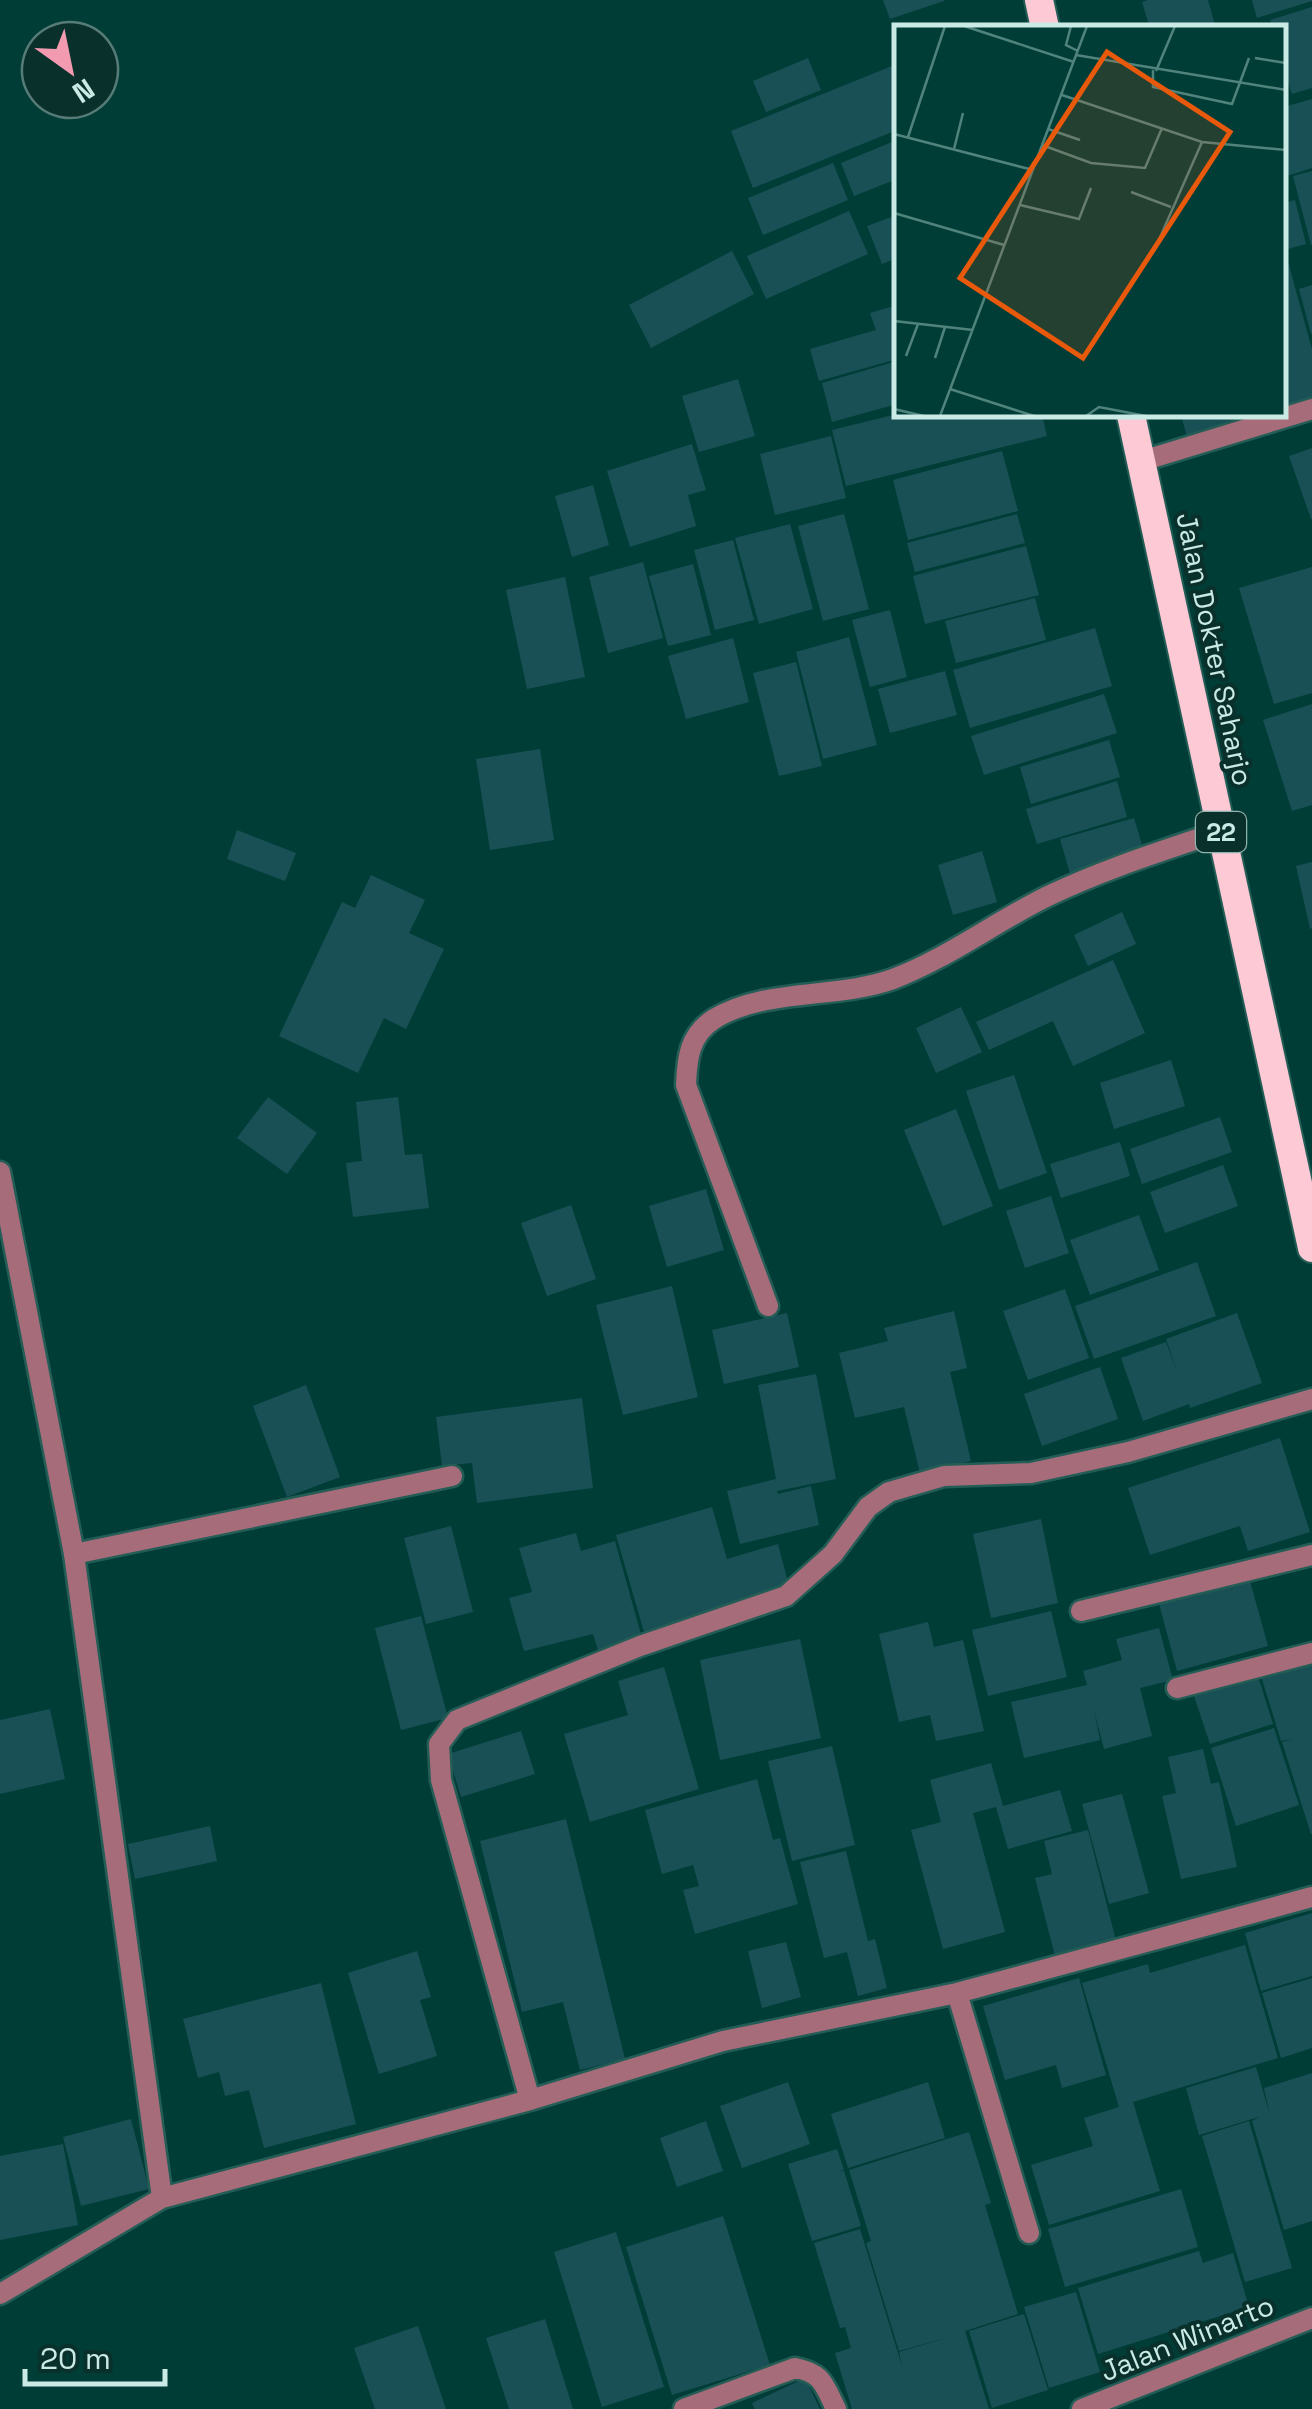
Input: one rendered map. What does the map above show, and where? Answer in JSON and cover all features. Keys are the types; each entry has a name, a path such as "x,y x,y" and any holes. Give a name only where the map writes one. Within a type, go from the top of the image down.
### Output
{"highway":[{"path":"1039,0 1044,25"},
{"name":"Jalan Dokter Saharjo","path":"1133,418 1220,831 1302,1155 1312,1248"}],"street":[{"path":"1287,417 1312,409"},
{"path":"1142,461 1283,418"},
{"path":"768,1306 686,1086 687,1050 710,1021 737,1007 887,981 932,963 1044,898 1095,874 1220,831"},
{"path":"0,1172 74,1554 162,2198"},
{"path":"530,2100 441,1780 439,1744 456,1720 640,1646 786,1596 833,1554 868,1506 890,1492 944,1476 1031,1473 1109,1456 1312,1399"},
{"path":"74,1554 452,1476"},
{"path":"1082,1612 1312,1555"},
{"path":"1177,1688 1312,1654"},
{"path":"0,2294 162,2198 530,2100 723,2041 957,1993 1312,1897"},
{"path":"957,1993 1029,2233"},
{"name":"Jalan Winarto","path":"1082,2409 1312,2318"},
{"path":"684,2409 795,2368 812,2371 836,2409"}],"building":[{"path":"883,0 944,0 944,1 890,19"},
{"path":"1208,0 1215,25 1149,25 1142,2"},
{"path":"1252,0 1312,0 1312,1 1257,18"},
{"path":"1312,7 1312,88 1292,94 1287,78 1287,25 1272,25 1270,20"},
{"path":"808,58 821,90 766,112 753,81"},
{"path":"894,65 894,131 753,188 731,131"},
{"path":"1312,99 1312,168 1287,176 1287,106"},
{"path":"894,141 894,180 854,196 841,163"},
{"path":"833,163 848,200 763,235 748,198"},
{"path":"1312,171 1312,245 1311,245 1293,176"},
{"path":"1295,200 1306,244 1287,249 1287,202"},
{"path":"849,211 868,254 766,299 747,256"},
{"path":"894,216 894,259 882,264 867,226"},
{"path":"732,251 754,294 651,348 629,305"},
{"path":"1287,262 1312,349 1312,405 1287,412"},
{"path":"1312,285 1312,334 1311,334 1299,289"},
{"path":"894,306 894,360 819,381 810,349 876,330 870,313"},
{"path":"894,362 894,405 832,422 822,383"},
{"path":"738,379 755,436 699,452 682,396"},
{"path":"894,415 894,418 1043,418 1047,436 846,486 832,430"},
{"path":"1182,418 1254,418 1256,425 1189,444"},
{"path":"831,436 846,498 775,515 760,454"},
{"path":"692,444 706,490 688,495 696,526 630,547 607,471"},
{"path":"1312,448 1312,519 1311,519 1289,456"},
{"path":"1002,451 1018,511 908,540 893,480"},
{"path":"593,485 609,545 572,557 555,496"},
{"path":"844,514 869,609 823,621 798,526"},
{"path":"1017,514 1025,543 915,572 907,543"},
{"path":"790,524 813,609 759,624 735,538"},
{"path":"733,540 754,620 715,630 694,550"},
{"path":"1026,546 1039,595 925,624 913,576"},
{"path":"643,562 663,638 608,653 589,577"},
{"path":"693,564 711,635 668,646 649,576"},
{"path":"1312,567 1312,693 1274,704 1239,588"},
{"path":"565,577 585,677 527,689 506,590"},
{"path":"1035,598 1046,640 956,663 945,621"},
{"path":"890,610 907,677 870,687 852,620"},
{"path":"1095,628 1112,686 970,728 953,670"},
{"path":"849,637 877,745 823,759 796,652"},
{"path":"733,638 749,702 686,719 668,656"},
{"path":"796,662 822,766 779,776 753,673"},
{"path":"945,671 957,715 890,733 878,689"},
{"path":"1104,694 1117,733 984,775 971,736"},
{"path":"1312,704 1312,805 1292,811 1263,720"},
{"path":"1109,740 1120,777 1031,804 1020,767"},
{"path":"540,749 554,840 490,850 476,759"},
{"path":"1117,781 1127,817 1037,844 1026,809"},
{"path":"1134,818 1145,855 1071,877 1060,839"},
{"path":"237,830 296,853 285,881 227,859"},
{"path":"982,851 997,902 953,915 938,865"},
{"path":"1312,862 1312,928 1310,929 1296,866"},
{"path":"371,875 425,900 409,933 444,949 406,1029 384,1018 358,1073 279,1036 342,902 355,908"},
{"path":"1122,912 1136,944 1088,966 1074,935"},
{"path":"1113,960 1145,1033 1073,1066 1053,1021 989,1050 976,1022"},
{"path":"961,1007 982,1052 936,1073 916,1028"},
{"path":"1171,1060 1185,1106 1114,1129 1100,1083"},
{"path":"1014,1075 1047,1173 999,1190 966,1091"},
{"path":"268,1097 317,1133 287,1174 237,1138"},
{"path":"398,1097 405,1155 422,1154 429,1208 353,1217 346,1163 362,1161 356,1102"},
{"path":"956,1109 993,1206 943,1226 904,1130"},
{"path":"1220,1117 1232,1152 1142,1184 1130,1149"},
{"path":"1120,1142 1130,1176 1061,1198 1050,1164"},
{"path":"1223,1165 1238,1206 1165,1233 1150,1192"},
{"path":"706,1189 724,1250 667,1267 649,1206"},
{"path":"1051,1196 1069,1253 1025,1268 1006,1211"},
{"path":"571,1205 596,1279 547,1296 521,1223"},
{"path":"1139,1215 1159,1270 1090,1295 1070,1240"},
{"path":"1197,1262 1216,1316 1094,1359 1075,1306"},
{"path":"672,1286 698,1397 623,1415 596,1305"},
{"path":"1065,1289 1089,1358 1028,1380 1003,1311"},
{"path":"954,1311 967,1368 950,1372 971,1461 920,1473 904,1407 855,1418 839,1353 888,1341 884,1328"},
{"path":"787,1313 799,1367 724,1384 712,1330"},
{"path":"1237,1313 1262,1383 1143,1421 1121,1358 1166,1342 1178,1373 1166,1339"},
{"path":"1100,1367 1118,1419 1042,1446 1024,1394"},
{"path":"816,1374 836,1479 777,1491 778,1494 811,1486 819,1525 740,1544 727,1491 776,1479 758,1385"},
{"path":"306,1385 340,1477 287,1497 253,1406"},
{"path":"582,1398 593,1488 477,1503 472,1463 442,1466 436,1417"},
{"path":"1280,1438 1310,1532 1248,1551 1240,1526 1150,1555 1128,1488"},
{"path":"712,1507 727,1559 778,1544 790,1590 644,1632 616,1535"},
{"path":"1041,1519 1058,1603 991,1618 973,1534"},
{"path":"451,1526 473,1612 426,1624 404,1538"},
{"path":"576,1533 581,1551 615,1541 642,1638 598,1650 593,1634 524,1651 509,1598 532,1592 519,1548"},
{"path":"1248,1574 1268,1646 1177,1671 1158,1600"},
{"path":"1051,1611 1067,1677 988,1696 972,1630"},
{"path":"421,1616 448,1718 401,1730 375,1628"},
{"path":"928,1622 934,1647 963,1640 984,1731 936,1741 930,1715 899,1722 879,1634"},
{"path":"1159,1628 1173,1680 1140,1688 1152,1736 1104,1749 1094,1710 1100,1740 1024,1758 1011,1702 1087,1685 1083,1671 1122,1660 1116,1639"},
{"path":"800,1639 821,1738 720,1760 700,1660"},
{"path":"1312,1660 1311,1834 1282,1742 1292,1739 1281,1741 1261,1676"},
{"path":"664,1667 699,1789 590,1822 564,1734 628,1715 618,1681"},
{"path":"1257,1673 1273,1724 1210,1744 1193,1693"},
{"path":"50,1709 65,1779 0,1794 0,1720"},
{"path":"1274,1728 1299,1805 1236,1826 1211,1748"},
{"path":"521,1731 535,1774 461,1797 448,1754"},
{"path":"832,1746 855,1845 792,1861 768,1761"},
{"path":"1203,1749 1211,1784 1219,1782 1237,1867 1181,1879 1162,1796 1176,1793 1168,1757"},
{"path":"991,1763 1003,1806 1060,1790 1072,1831 1008,1849 996,1807 973,1813 1005,1932 943,1949 911,1830 941,1822 930,1780"},
{"path":"757,1779 773,1840 780,1838 798,1904 695,1934 683,1890 699,1886 693,1865 662,1874 645,1810"},
{"path":"1122,1794 1149,1893 1109,1904 1082,1804"},
{"path":"566,1819 625,2059 580,2070 563,2002 522,2012 480,1841"},
{"path":"210,1826 217,1861 135,1879 128,1844"},
{"path":"1088,1830 1116,1941 1055,1956 1035,1878 1052,1874 1044,1841"},
{"path":"846,1851 868,1941 875,1939 887,1988 858,1996 847,1952 824,1958 800,1862"},
{"path":"1312,1913 1312,1976 1261,1991 1245,1933"},
{"path":"786,1942 801,1997 762,2008 748,1951"},
{"path":"1245,1945 1278,2058 1133,2102 1160,2191 1049,2225 1031,2165 1093,2146 1084,2118 1119,2107 1082,1983 1148,1964 1150,1973"},
{"path":"417,1951 431,1997 420,2000 437,2056 379,2074 348,1973"},
{"path":"1079,1978 1106,2075 1062,2088 1056,2065 1005,2080 983,2006"},
{"path":"1312,1978 1312,2048 1281,2058 1262,1993"},
{"path":"321,1983 356,2124 264,2148 249,2090 225,2096 219,2072 198,2078 183,2019"},
{"path":"1256,2067 1270,2115 1264,2088 1312,2073 1312,2221 1284,2230 1252,2121 1259,2117 1199,2135 1186,2088"},
{"path":"788,2082 810,2144 742,2168 720,2106"},
{"path":"928,2082 945,2138 848,2168 831,2114"},
{"path":"131,2119 149,2189 81,2206 63,2137"},
{"path":"706,2121 723,2171 677,2187 660,2138"},
{"path":"1249,2121 1292,2268 1245,2282 1202,2136"},
{"path":"969,2132 991,2203 985,2205 1018,2314 965,2331 989,2409 852,2409 835,2353 851,2348 845,2327 840,2328 814,2243 860,2229 902,2366 899,2352 953,2336 899,2351 866,2243 871,2241 849,2170"},
{"path":"63,2144 78,2225 0,2240 0,2156"},
{"path":"837,2149 844,2170 839,2171 844,2171 861,2226 812,2241 788,2164"},
{"path":"1181,2189 1198,2247 1065,2287 1048,2229"},
{"path":"723,2216 770,2365 672,2395 626,2247"},
{"path":"616,2232 664,2387 602,2407 554,2252"},
{"path":"1199,2251 1203,2263 1233,2253 1249,2307 1098,2354 1078,2288"},
{"path":"1076,2292 1100,2372 1049,2388 1024,2307"},
{"path":"1024,2314 1048,2390 992,2408 969,2331"},
{"path":"545,2319 573,2409 509,2409 486,2338"},
{"path":"418,2326 446,2409 375,2409 354,2348"},
{"path":"805,2378 820,2409 755,2409 752,2403"}]}
